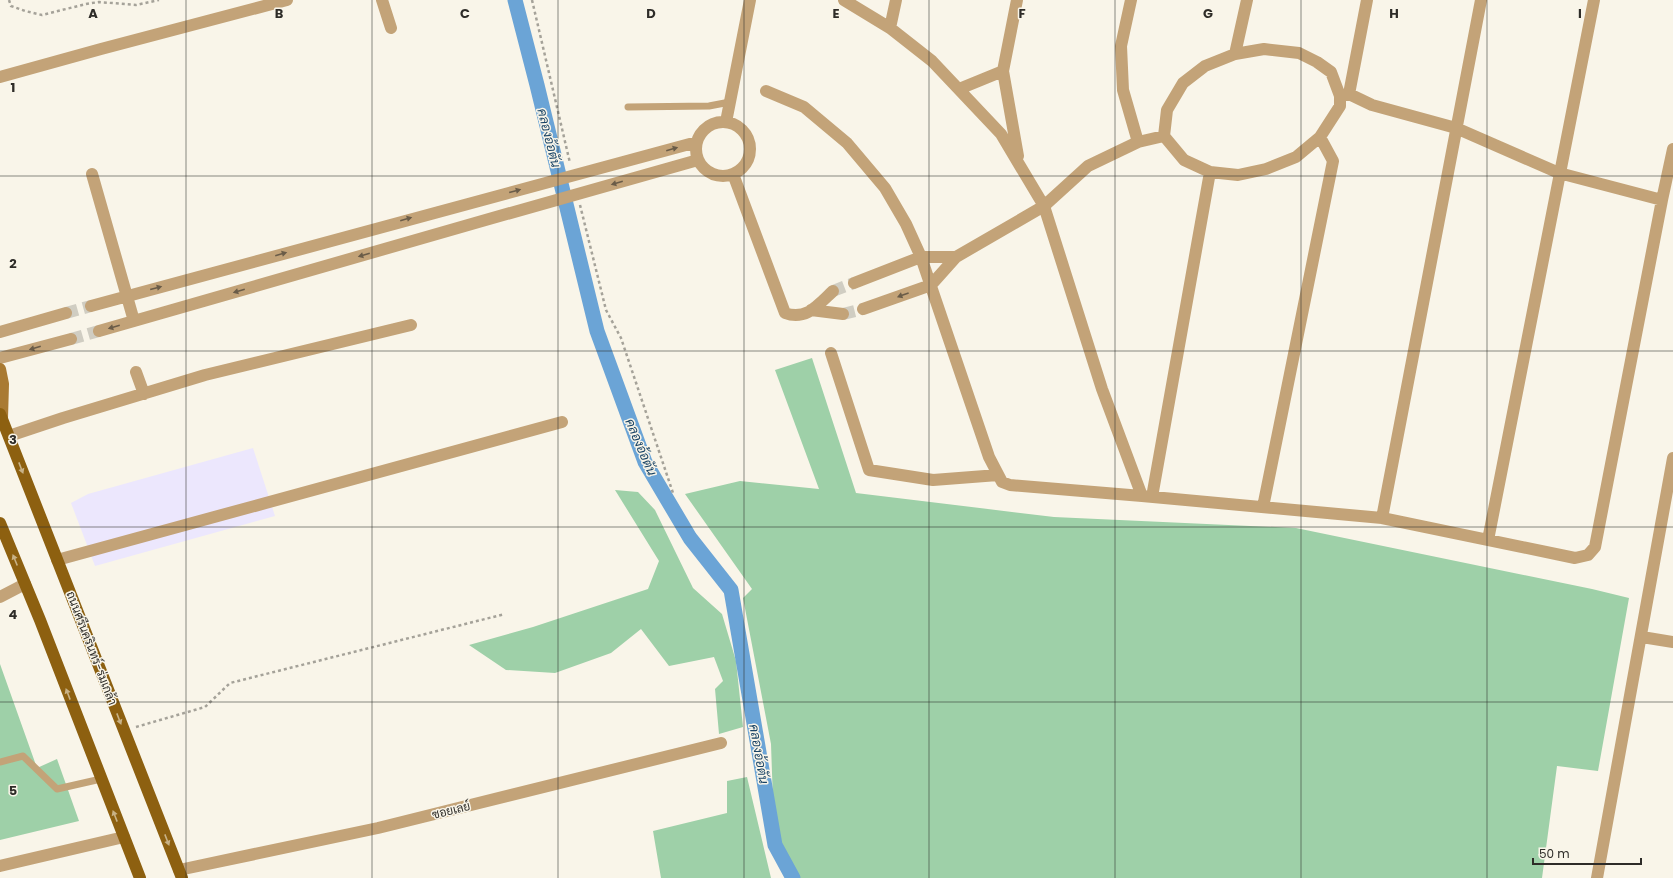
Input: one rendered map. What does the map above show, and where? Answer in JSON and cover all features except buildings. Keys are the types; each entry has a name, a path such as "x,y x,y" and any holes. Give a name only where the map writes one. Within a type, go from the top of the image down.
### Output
{"main road":[{"name":"ถนนศรีนครินทร์-ร่มเกล้า","path":"0,369 3,384 1,416 180,874"},
{"path":"0,523 140,878"}],"street":[{"path":"0,78 109,47 287,0"},
{"path":"382,0 391,28"},
{"path":"726,122 750,0"},
{"path":"844,0 890,28 932,61 1001,134 1020,165 1044,206 1102,389 1147,496"},
{"path":"890,28 896,0"},
{"path":"1017,0 1002,71 1020,165"},
{"path":"1131,0 1121,46 1123,90 1138,142"},
{"path":"1235,54 1247,0"},
{"path":"1367,0 1344,95 1340,106 1320,138 1296,157 1266,169 1238,175 1210,172 1184,160 1164,136 1167,110 1183,84 1205,66 1235,54 1264,50 1299,53 1317,62 1331,72 1344,95 1372,105 1456,128 1559,173 1662,200"},
{"path":"1382,518 1481,0"},
{"path":"1488,540 1594,0"},
{"path":"959,89 1002,71"},
{"path":"766,91 804,107 847,143 885,188 906,224 921,257 989,456 1002,482 1010,486 1147,496 1382,518 1575,558 1588,555 1595,547 1673,149"},
{"path":"716,122 726,122 737,126 746,134 750,145 748,157 742,167 733,174 725,176 713,173 703,167 698,160 696,151 697,142 701,133 708,126 716,122"},
{"path":"863,309 931,285 956,257 1044,206 1088,166 1138,142 1164,136"},
{"path":"1263,507 1333,161 1320,138"},
{"path":"91,306 414,217 697,142"},
{"path":"99,331 698,160"},
{"path":"1147,496 1210,172"},
{"path":"92,174 134,321"},
{"path":"733,174 785,313 798,316 811,310 833,292"},
{"path":"854,283 921,257 956,257"},
{"path":"811,310 843,314"},
{"path":"0,332 66,313"},
{"path":"9,436 205,376 411,325"},
{"path":"0,358 71,338"},
{"path":"831,353 869,470 933,480 998,475"},
{"path":"136,372 144,394"},
{"path":"57,560 562,422"},
{"path":"1597,878 1642,637 1673,458"},
{"path":"0,596 25,584"},
{"path":"1642,637 1673,642"},
{"name":"ซอยเลย์","path":"180,874 378,828 721,743"},
{"path":"0,866 124,837"}],"lane":[{"path":"628,107 708,106 730,102"},
{"path":"0,762 23,756 57,789 101,779"}],"path":[{"path":"9,0 11,6 25,12 42,15 98,1 136,5 159,0"},
{"path":"532,0 571,166"},
{"path":"579,203 606,310 621,338 673,493"},
{"path":"124,731 204,707 230,683 504,614"}],"shaded area":[{"path":"253,448 275,516 95,566 71,503 88,494"}],"green space":[{"path":"812,358 856,493 1054,517 1296,528 1629,598 1598,771 1557,766 1542,878 799,878 778,837 773,802 771,744 743,598 752,589 685,494 740,481 819,489 775,370"},
{"path":"615,490 638,492 655,510 693,588 722,614 736,661 743,727 719,734 715,689 723,681 714,657 669,666 641,629 611,653 555,673 506,670 469,645 533,627 648,589 659,561"},
{"path":"0,664 37,768 57,759 79,821 0,840"},
{"path":"747,777 771,878 661,878 653,831 727,813 727,781"}],"waterway":[{"name":"คลองอ้อตัน","path":"515,0 597,331 645,462 690,538 731,590 775,845 793,878"}],"tunnel":[{"path":"833,291 854,283"},
{"path":"66,313 91,306"},
{"path":"843,314 863,309"},
{"path":"71,339 99,331"}]}
